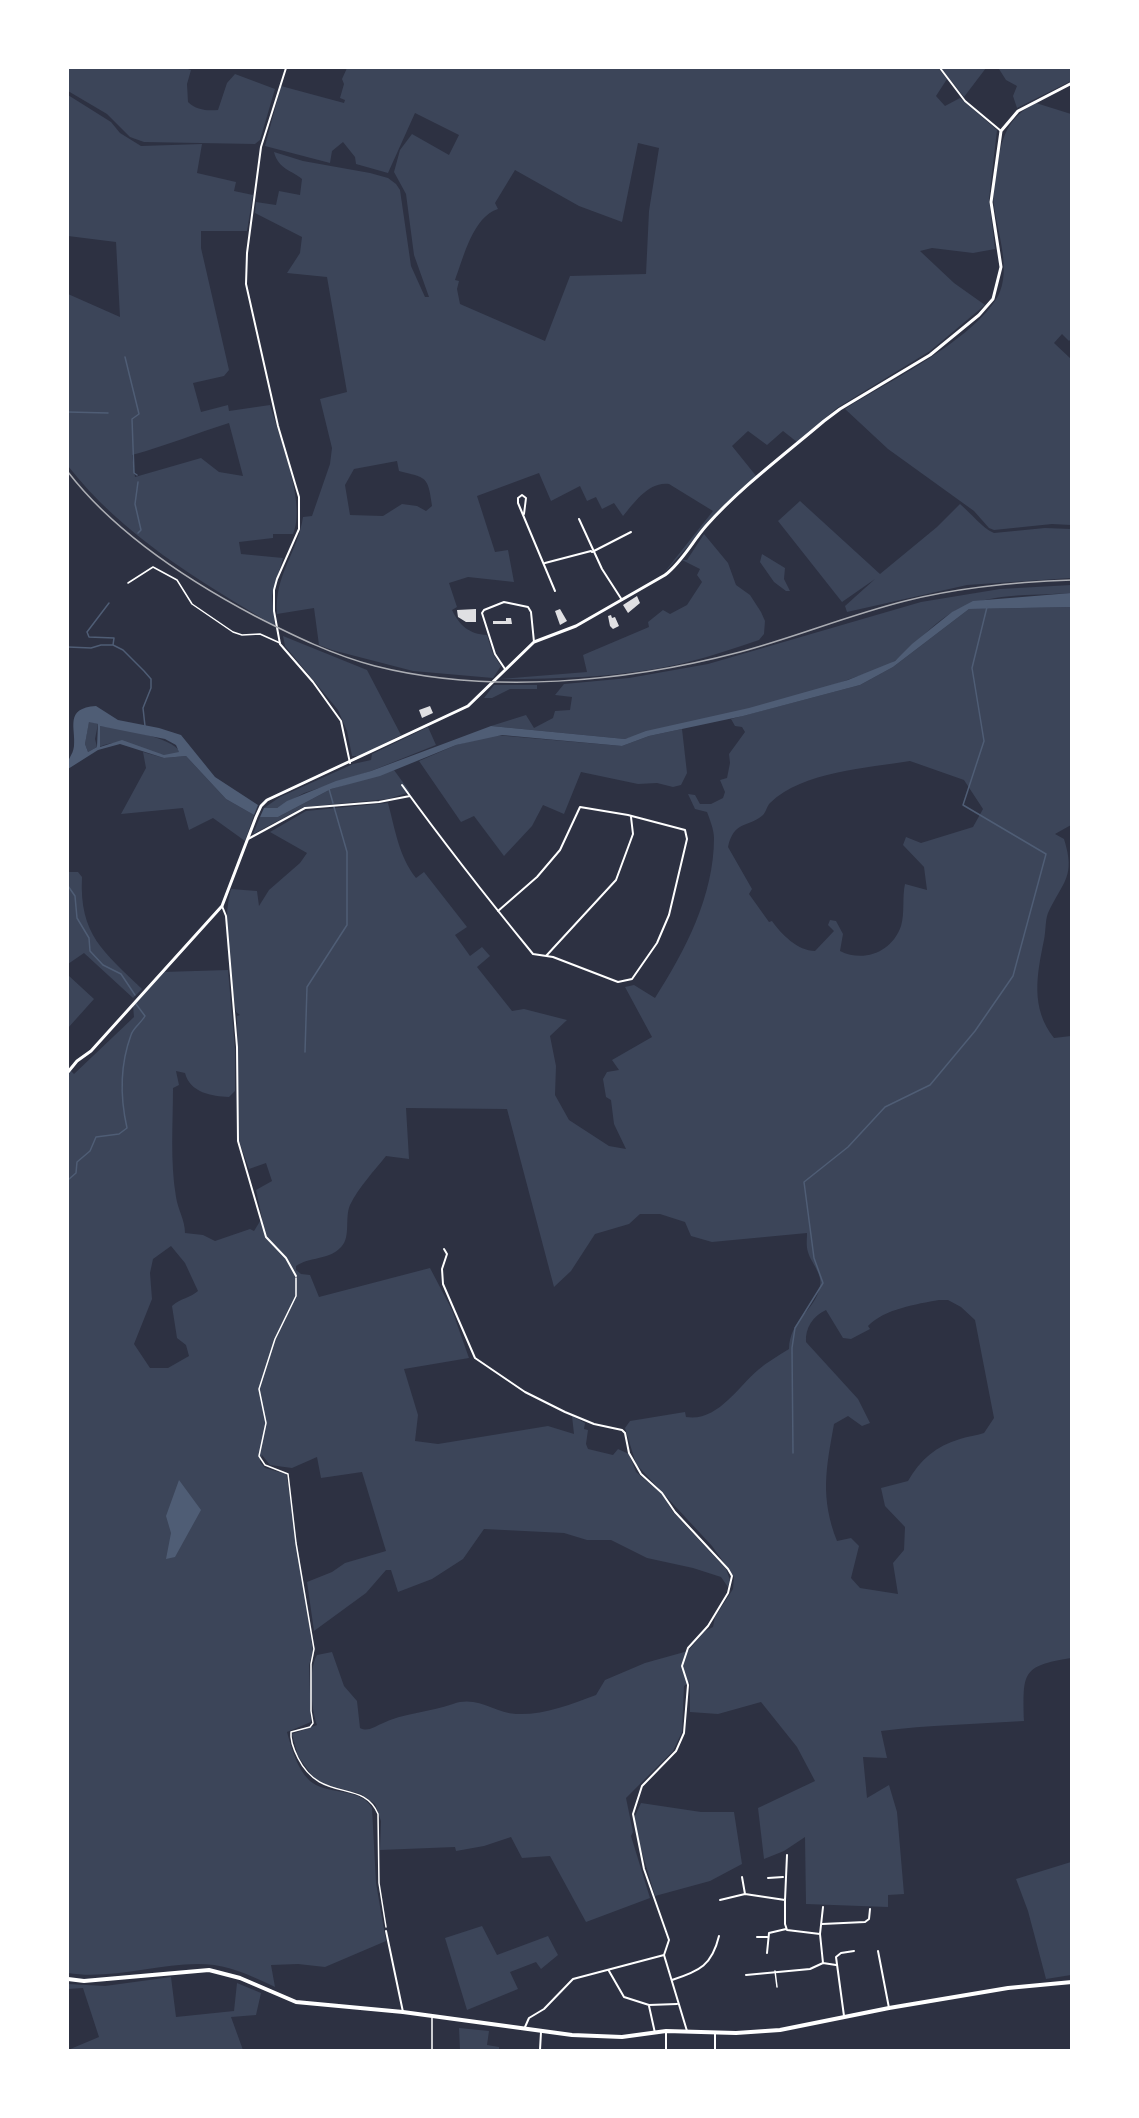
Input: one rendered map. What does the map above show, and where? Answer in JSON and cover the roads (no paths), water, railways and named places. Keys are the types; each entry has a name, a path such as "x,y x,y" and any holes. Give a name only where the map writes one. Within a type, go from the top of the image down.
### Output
{"main road":[{"path":"68,1979 84,1981 209,1970 240,1978 296,2002 404,2012 541,2031 604,2037 666,2031 780,2030 844,2016 1008,1988 1071,1982"}],"street":[{"path":"286,68 261,147 247,253 246,284 278,426 299,497 299,529 274,591 280,644 313,682 341,721 350,763"},
{"path":"940,68 965,101 1001,131"},
{"path":"68,1072 77,1061 91,1051 222,906 256,817 267,800 468,706 534,642 576,626 674,568 707,526 726,507 824,421 865,393 930,355 979,315 993,299 1001,267 991,202 1001,131 1018,111 1071,83"},
{"path":"524,514 526,498 520,495 518,501 555,591"},
{"path":"579,519 592,551 622,600"},
{"path":"545,563 592,551 631,532"},
{"path":"505,669 495,654 482,613 484,610 504,602 528,608 531,612 534,642"},
{"path":"402,785 498,911 533,954 546,956 618,982 632,979 657,943 669,915 687,839 685,830 680,826 580,807 560,850 537,877 498,911"},
{"path":"248,839 306,808 379,802 410,796"},
{"path":"546,956 616,879 633,834 631,817"},
{"path":"222,906 226,916 237,1047 238,1141 254,1187 266,1238 286,1258 296,1276"},
{"path":"444,1249 447,1254 442,1269 443,1284 457,1313 471,1354 525,1392 594,1424 622,1430 625,1433 629,1453 641,1474 662,1493 675,1512 732,1576 728,1593 708,1626 688,1648 682,1666 688,1685 684,1733 676,1751 642,1786 633,1814 644,1869 669,1940 664,1955 687,2031"},
{"path":"786,1929 784,1877 787,1855"},
{"path":"742,1877 745,1894"},
{"path":"768,1878 784,1877"},
{"path":"720,1900 745,1894 785,1900"},
{"path":"823,1907 820,1934 823,1963"},
{"path":"822,1924 865,1922 869,1919 870,1909"},
{"path":"767,1953 767,1937 771,1932 786,1929 791,1932 820,1934"},
{"path":"386,1931 404,2012"},
{"path":"672,1980 694,1972 714,1955 719,1936"},
{"path":"757,1937 767,1937"},
{"path":"878,1951 889,2008"},
{"path":"844,2016 836,1965 838,1954 854,1952"},
{"path":"524,2028 529,2018 544,2009 573,1979 664,1955"},
{"path":"746,1975 810,1969 823,1963 836,1965"},
{"path":"609,1970 624,1997 649,2005 677,2004"},
{"path":"649,2005 655,2032"},
{"path":"540,2050 541,2031"},
{"path":"666,2031 666,2050"},
{"path":"715,2032 715,2050"}],"lane":[{"path":"128,584 153,567 161,569 177,580 186,590 192,604 233,632 243,635 260,634 280,644"},
{"path":"775,1971 777,1987"},
{"path":"432,2016 432,2050"}],"waterway":[{"path":"125,357 139,414 132,419 134,473 137,475"},
{"path":"68,412 108,413"},
{"path":"138,482 135,504 141,530 138,533"},
{"path":"109,603 87,632 89,637 114,638 113,645"},
{"path":"793,1453 792,1348 795,1328 823,1283 814,1258 804,1182 848,1147 885,1107 930,1085 975,1031 1013,976 1046,854 963,805 984,741 972,668 987,607"},
{"path":"68,647 91,648 113,645 123,650 144,671 151,679 151,688 143,708 145,726"},
{"path":"329,789 333,803"},
{"path":"305,1052 307,987 347,925 347,852 334,807"},
{"path":"68,886 75,896 77,918 89,938 90,951 103,965 121,974 135,995"},
{"path":"68,1180 76,1173 77,1162 90,1151 96,1137 119,1134 127,1128 122,1093 123,1069 132,1032 145,1016 136,1004"}],"railway":[{"path":"68,472 107,515 130,535 178,571 255,616 284,631 359,662 419,675 465,680 558,681 651,671 740,652 863,613 926,596 988,586 1072,580"}]}
